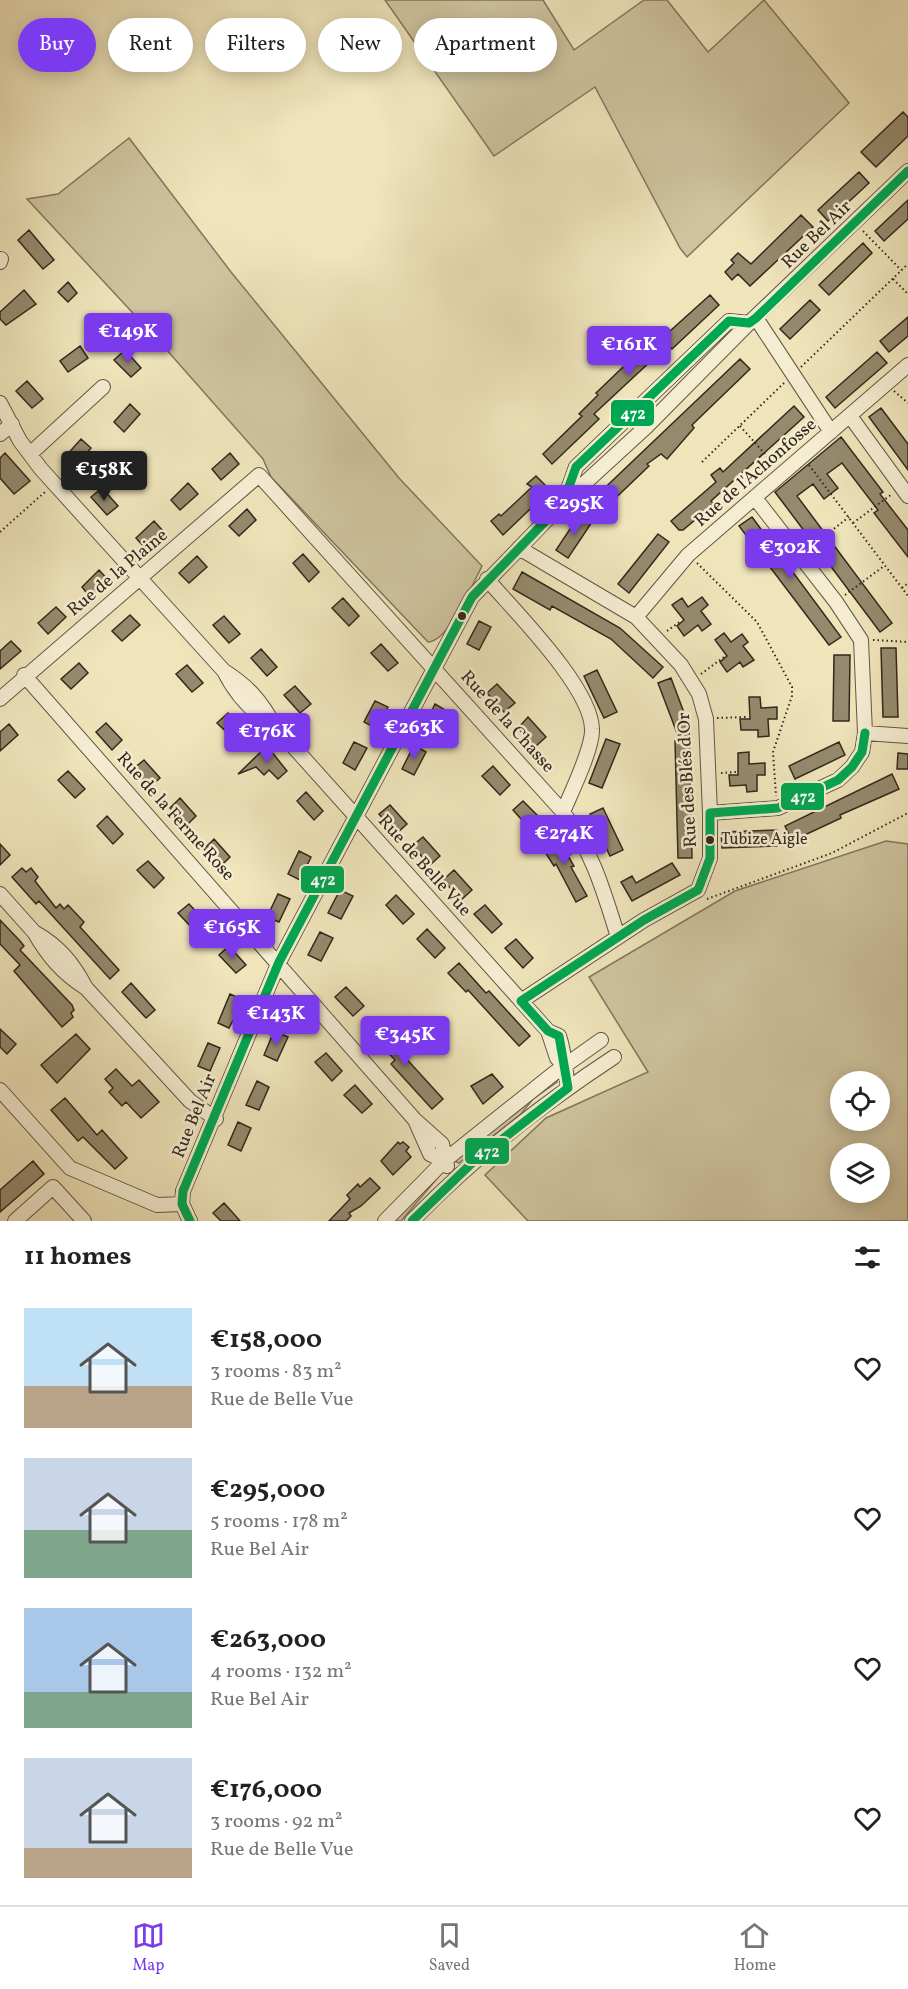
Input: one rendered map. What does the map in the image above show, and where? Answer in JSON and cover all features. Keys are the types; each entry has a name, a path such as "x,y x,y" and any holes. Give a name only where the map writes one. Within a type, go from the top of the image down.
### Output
{"street":[{"name":"Rue Bel Air","path":"182,1204 183,1191 216,1119 279,962 472,597 563,503 576,467 729,321 753,321 908,171"},
{"path":"753,321 831,432"},
{"name":"Rue de l'Achonfosse","path":"636,617 675,567 908,365"},
{"path":"30,454 103,387"},
{"name":"Rue de Belle Vue","path":"0,403 30,454 54,483 224,671 245,684 262,704 273,725 548,1030 556,1058 564,1066 568,1088"},
{"path":"850,416 905,491"},
{"path":"0,434 12,424"},
{"name":"Rue de la Plaine","path":"0,699 24,675 142,579 259,475"},
{"name":"Rue de la Chasse","path":"259,475 563,812 582,838 597,870 618,937"},
{"path":"710,813 778,808 838,780 852,767 861,752 865,733 861,640 836,602 755,498"},
{"name":"Rue des Blés d'Or","path":"519,548 636,617 681,665 699,694 705,719 710,813 710,858 698,890 618,937 521,1001"},
{"path":"487,579 554,657 585,703 592,730 563,812"},
{"name":"Rue de la Ferme Rose","path":"24,675 279,962 415,1120 442,1144 444,1161 454,1178"},
{"path":"865,733 908,736"},
{"path":"0,894 34,932 52,942 75,967 86,988 190,1101 216,1119"},
{"path":"384,1221 444,1161 564,1066 601,1040"},
{"path":"412,1221 454,1178 568,1088 615,1057"},
{"path":"0,1090 70,1168 157,1205 182,1204 190,1221"},
{"path":"15,1221 53,1187 84,1221"}],"path":[{"path":"855,222 902,271"},
{"path":"702,462 908,264"},
{"path":"893,279 908,294"},
{"path":"885,384 908,403"},
{"path":"740,426 782,473"},
{"path":"802,455 908,596"},
{"path":"0,532 54,483"},
{"path":"853,523 905,491"},
{"path":"800,555 849,518"},
{"path":"695,561 709,571 757,622 792,687 792,696 773,752 777,798"},
{"path":"836,602 885,565"},
{"path":"902,588 908,583"},
{"path":"666,632 681,621"},
{"path":"861,640 908,642"},
{"path":"700,676 724,657"},
{"path":"715,718 747,717"},
{"path":"717,773 736,772"},
{"path":"702,902 832,853 908,813"}],"shaded area":[{"path":"385,0 543,0 554,18 414,18 414,42 402,24 402,18 398,18"},
{"path":"644,0 667,0 708,52 764,0 849,103 687,257 680,248 595,87 494,156 435,72 557,72 557,23 574,50"},
{"path":"129,138 231,272 399,478 482,566 460,610 436,639 428,642 271,477 263,459 157,339 27,199 58,194"},
{"path":"886,841 908,844 908,1221 528,1221 485,1175 546,1118 648,1072 589,977 735,891"},
{"path":"557,1077 557,1082 533,1099 521,1114 459,1163 456,1162 455,1160"},
{"path":"439,1170 441,1174 401,1221 389,1221"}],"building":[{"path":"903,112 908,117 908,136 876,167 861,152"},
{"path":"859,172 869,183 828,221 818,210"},
{"path":"908,200 908,219 884,241 875,231"},
{"path":"801,215 813,227 750,286 738,274 732,280 725,272 734,263 731,260 738,253 751,264"},
{"path":"29,230 54,260 43,269 18,240"},
{"path":"863,243 872,253 829,295 819,285"},
{"path":"68,282 77,293 68,302 58,292"},
{"path":"24,290 36,304 6,325 0,319 0,312"},
{"path":"710,295 719,305 672,349 668,345 594,414 599,419 552,464 543,454 582,416 579,414 598,395 596,393 646,345 650,349 663,338 660,335 667,328 670,331"},
{"path":"810,300 820,310 790,339 780,329"},
{"path":"908,317 908,336 889,352 880,341"},
{"path":"80,346 88,358 68,372 60,361"},
{"path":"125,350 141,368 131,377 114,360"},
{"path":"877,352 887,363 835,408 826,397"},
{"path":"740,359 750,369 692,425 694,428 667,459 661,454 647,464 649,466 602,511 592,500"},
{"path":"27,381 43,399 32,408 16,391"},
{"path":"130,404 140,414 124,432 114,422"},
{"path":"794,406 804,417 711,501 714,504 683,530 679,530 671,521 716,482 711,475 720,468 723,472"},
{"path":"881,408 908,444 908,470 869,417"},
{"path":"841,437 883,492 880,494 908,530 908,557 874,513 878,510 842,463 827,474 838,488 824,499 813,484 797,496 892,623 880,632 775,492"},
{"path":"81,439 91,448 75,466 65,457"},
{"path":"5,453 30,481 14,494 0,478 0,458"},
{"path":"230,453 239,464 221,480 212,469"},
{"path":"536,476 550,490 503,535 491,521 499,514 501,516 532,487 527,484"},
{"path":"188,483 198,494 180,510 171,500"},
{"path":"102,488 118,506 107,515 91,497"},
{"path":"247,509 256,520 239,536 229,526"},
{"path":"580,514 592,522 568,558 556,550"},
{"path":"752,517 841,637 829,645 739,526"},
{"path":"154,521 164,532 145,548 136,538"},
{"path":"658,534 669,542 629,593 618,584"},
{"path":"303,554 319,572 309,582 293,563"},
{"path":"197,556 207,567 189,583 179,573"},
{"path":"99,570 109,581 90,597 82,587"},
{"path":"522,572 620,628 663,667 653,678 611,639 552,606 550,610 513,589"},
{"path":"702,597 708,605 701,611 711,624 702,631 698,625 684,636 677,626 684,620 672,605 682,598 688,607"},
{"path":"343,598 359,616 349,626 332,608"},
{"path":"56,607 66,617 48,634 38,623"},
{"path":"130,615 140,625 122,641 112,631"},
{"path":"224,616 240,634 229,643 213,625"},
{"path":"479,621 491,627 479,650 467,644"},
{"path":"724,633 731,642 742,634 748,642 743,646 754,660 743,667 740,662 727,672 720,662 727,656 715,640"},
{"path":"11,641 21,651 0,669 0,651"},
{"path":"381,644 398,663 388,671 371,653"},
{"path":"881,648 896,648 898,717 883,717"},
{"path":"261,649 277,667 267,676 251,658"},
{"path":"834,655 850,655 849,721 833,721"},
{"path":"79,663 88,673 71,689 61,679"},
{"path":"187,665 203,683 192,692 176,674"},
{"path":"597,670 617,712 604,718 584,676"},
{"path":"671,678 689,726 692,858 678,858 675,741 680,741 658,683"},
{"path":"497,684 515,703 504,712 487,693"},
{"path":"295,686 311,704 300,713 284,695"},
{"path":"749,697 760,697 761,708 777,707 777,719 768,719 769,736 758,737 758,730 741,730 740,719 750,719"},
{"path":"375,701 388,707 377,729 364,722"},
{"path":"435,704 447,711 435,734 423,728"},
{"path":"228,713 248,735 239,744 217,723"},
{"path":"528,717 546,737 535,747 518,728"},
{"path":"106,723 122,740 112,750 96,732"},
{"path":"9,724 18,735 0,751 0,732"},
{"path":"606,739 620,744 602,788 589,783"},
{"path":"354,742 367,748 355,770 343,763"},
{"path":"839,742 845,755 795,779 789,766"},
{"path":"414,745 426,752 414,775 402,769"},
{"path":"267,746 287,771 278,779 269,770 264,775 256,767 238,774"},
{"path":"749,752 749,764 765,763 765,775 757,775 757,791 747,792 746,785 730,786 729,775 738,775 738,753"},
{"path":"898,753 908,754 908,769 897,769"},
{"path":"144,760 160,778 150,787 133,769"},
{"path":"493,766 510,785 500,795 482,776"},
{"path":"68,771 85,789 75,798 58,780"},
{"path":"892,774 899,789 840,815 841,818 792,841 785,826"},
{"path":"306,792 323,811 314,820 297,801"},
{"path":"180,798 196,816 186,826 170,808"},
{"path":"523,801 541,819 530,829 513,810"},
{"path":"390,805 407,824 396,834 379,814"},
{"path":"603,808 623,850 610,856 590,814"},
{"path":"107,816 123,834 113,844 97,826"},
{"path":"777,830 777,846 722,848 721,832"},
{"path":"554,836 561,846 565,844 571,854 568,856 574,866 571,867 587,896 576,902 556,864 554,866 540,844"},
{"path":"423,837 440,856 430,865 412,846"},
{"path":"214,839 230,857 220,867 204,849"},
{"path":"0,844 10,855 0,865"},
{"path":"299,851 311,857 300,880 288,874"},
{"path":"148,861 164,878 154,888 137,870"},
{"path":"672,863 680,875 632,901 621,882 632,876 636,883"},
{"path":"22,868 26,872 31,868 38,877 35,881 56,908 60,904 64,909 68,905 84,922 80,927 119,970 110,979 39,901 36,904 12,877"},
{"path":"454,870 472,890 461,900 443,880"},
{"path":"340,890 353,896 341,919 328,913"},
{"path":"278,894 290,899 279,922 267,917"},
{"path":"396,895 414,914 403,924 386,905"},
{"path":"189,904 205,921 195,931 178,913"},
{"path":"485,905 502,924 492,933 474,914"},
{"path":"0,920 24,946 20,950 72,1005 73,1017 62,1027 14,971 20,965 0,944"},
{"path":"427,929 445,948 435,958 417,939"},
{"path":"320,932 333,938 321,961 308,955"},
{"path":"516,939 533,958 523,968 505,948"},
{"path":"229,946 246,965 236,973 219,955"},
{"path":"459,963 486,993 489,991 530,1036 519,1046 468,990 466,992 448,973"},
{"path":"131,983 155,1010 146,1018 122,992"},
{"path":"346,987 364,1006 353,1016 335,997"},
{"path":"230,994 244,1000 229,1028 218,1023"},
{"path":"377,1021 395,1040 392,1043 443,1099 432,1109 391,1064 395,1060 367,1031"},
{"path":"0,1029 16,1044 7,1054 0,1047"},
{"path":"274,1031 288,1037 277,1061 264,1055"},
{"path":"76,1034 90,1049 57,1083 41,1065"},
{"path":"208,1043 220,1048 210,1071 198,1066"},
{"path":"326,1053 342,1071 332,1081 315,1062"},
{"path":"116,1069 132,1086 139,1080 159,1102 141,1118 126,1102 122,1106 109,1092 113,1088 105,1079"},
{"path":"492,1074 503,1087 483,1104 471,1086"},
{"path":"257,1081 269,1087 259,1110 246,1105"},
{"path":"355,1085 372,1104 362,1113 344,1095"},
{"path":"65,1098 97,1135 102,1130 127,1158 115,1169 83,1137 78,1141 51,1110"},
{"path":"238,1122 251,1128 241,1151 228,1145"},
{"path":"398,1142 400,1144 403,1142 409,1147 406,1151 411,1157 393,1175 381,1161"},
{"path":"33,1161 44,1174 0,1212 0,1190"},
{"path":"370,1178 380,1188 361,1206 349,1213 351,1216 346,1221 329,1221 350,1199 347,1195 358,1184 360,1187"},
{"path":"224,1203 240,1221 221,1221 213,1213"}],"transit line":[{"name":"472","path":"190,1221 182,1204 183,1191 279,962 472,597 563,503 576,467 729,321 749,323 756,318 908,171"},
{"name":"472","path":"710,813 778,808 838,780 852,767 862,752 865,733"},
{"name":"472","path":"521,1001 644,920 698,890 710,858 710,813"},
{"name":"472","path":"521,1001 548,1031 559,1036 568,1088"},
{"name":"472","path":"412,1221 473,1162 568,1088"}],"place":[{"name":"Tubize Aigle","path":"710,840"}]}
